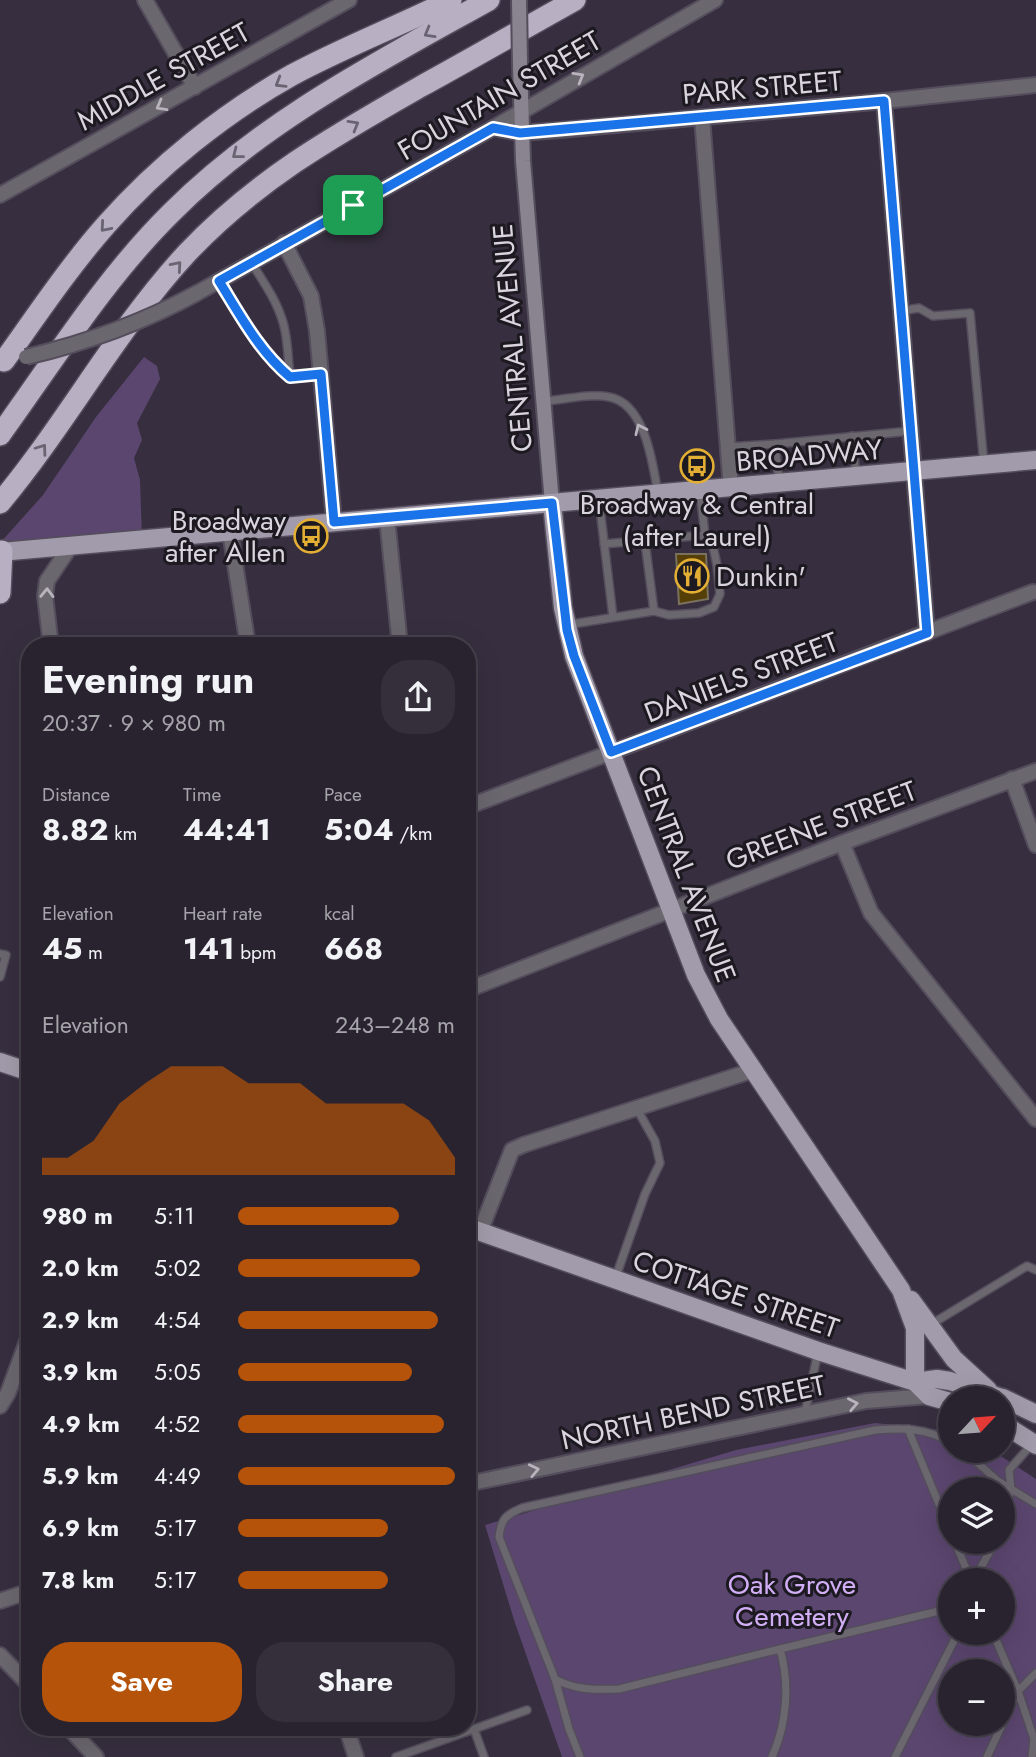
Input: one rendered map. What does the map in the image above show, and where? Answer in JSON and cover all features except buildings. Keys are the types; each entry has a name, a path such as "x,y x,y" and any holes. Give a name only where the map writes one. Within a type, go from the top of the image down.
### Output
{"highway":[{"path":"1,363 107,224 150,180 198,139 292,75 451,0"},
{"path":"0,435 112,279 171,213 214,172 308,103 489,0"},
{"path":"0,503 45,445 148,299 186,255 243,200 273,176 330,139 575,0"},
{"path":"0,593 1,552"}],"main road":[{"name":"CENTRAL AVENUE","path":"519,0 520,133 552,503 566,625 574,656 706,998 901,1290 915,1328 915,1382"},
{"name":"BROADWAY","path":"1,552 1036,460"},
{"path":"0,1062 21,1069"},
{"name":"COTTAGE STREET","path":"476,1231 818,1352 915,1382 937,1379 961,1386"},
{"path":"901,1290 954,1359 986,1386"},
{"path":"915,1382 929,1396 938,1399"},
{"path":"1015,1404 1036,1414"},
{"path":"1015,1431 1035,1443"}],"street":[{"path":"145,0 195,88"},
{"name":"MIDDLE STREET","path":"0,195 349,0"},
{"name":"FOUNTAIN STREET","path":"1,363 89,341 117,331 197,293 493,128 715,0"},
{"name":"PARK STREET","path":"493,128 520,133 1036,85"},
{"path":"884,101 927,633"},
{"path":"702,117 731,488"},
{"path":"284,243 311,296 334,522"},
{"path":"387,518 399,637"},
{"path":"230,532 247,637"},
{"path":"50,637 45,596 47,581 70,547"},
{"name":"DANIELS STREET","path":"476,804 1032,592"},
{"name":"GREENE STREET","path":"476,986 842,843 1036,771"},
{"path":"1012,779 1036,845"},
{"path":"842,843 871,913 1036,1119"},
{"path":"476,1226 512,1150 754,1070"},
{"path":"0,1406 5,1401 21,1357"},
{"name":"NORTH BEND STREET","path":"476,1482 866,1401 929,1396"},
{"path":"0,1601 21,1594"},
{"path":"0,1655 21,1677"},
{"path":"76,1736 96,1757"},
{"path":"349,1736 356,1757"}],"lane":[{"path":"251,262 280,313 285,328 290,377"},
{"path":"219,281 252,335 290,377 321,374"},
{"path":"901,311 919,308 933,316 970,313 984,465"},
{"path":"543,401 608,397 624,402 637,420 646,440 658,494"},
{"path":"727,447 911,430"},
{"path":"852,436 856,477"},
{"path":"775,444 780,484"},
{"path":"566,625 654,611 670,615 699,613 714,607 720,594 717,565 712,542 705,535 700,491"},
{"path":"599,499 613,617"},
{"path":"604,544 705,535"},
{"path":"645,542 654,611"},
{"path":"0,954 6,956 0,976"},
{"path":"614,1279 645,1194 660,1163 656,1141 636,1108"},
{"path":"929,1325 1027,1266 1036,1270"},
{"path":"804,1413 818,1352"},
{"path":"580,1757 555,1679 499,1537 500,1522 508,1514 522,1508 875,1430 908,1429 928,1431 938,1436"},
{"path":"908,1429 938,1502"},
{"path":"1010,1477 1009,1470 1035,1443"},
{"path":"978,1463 993,1477"},
{"path":"1015,1491 1036,1504"},
{"path":"555,1679 576,1687 619,1689 938,1611"},
{"path":"895,1757 952,1645"},
{"path":"998,1645 1035,1739 1032,1757"},
{"path":"772,1757 780,1739 785,1708 784,1662 780,1649"},
{"path":"987,1757 1018,1691 1036,1673"},
{"path":"476,1728 527,1710"},
{"path":"476,1735 484,1757"},
{"path":"396,1757 454,1736"}],"green space":[{"path":"144,357 157,366 160,379 137,423 142,440 134,458 140,480 142,538 0,543 43,495 96,417"},
{"name":"Oak Grove Cemetery","path":"875,1423 938,1430 938,1463 1011,1463 1036,1479 1036,1757 562,1757 515,1623 485,1525 736,1450"}],"place":[{"name":"Broadway & Central (after Laurel)","path":"697,466"},
{"name":"Broadway after Allen","path":"311,536"},
{"name":"Dunkin'","path":"692,576"}],"route":[{"path":"884,101 927,633 611,752 574,656 567,630 552,503 334,522 321,374 290,377 252,335 219,281 353,205 493,128 520,133 884,101"}]}
